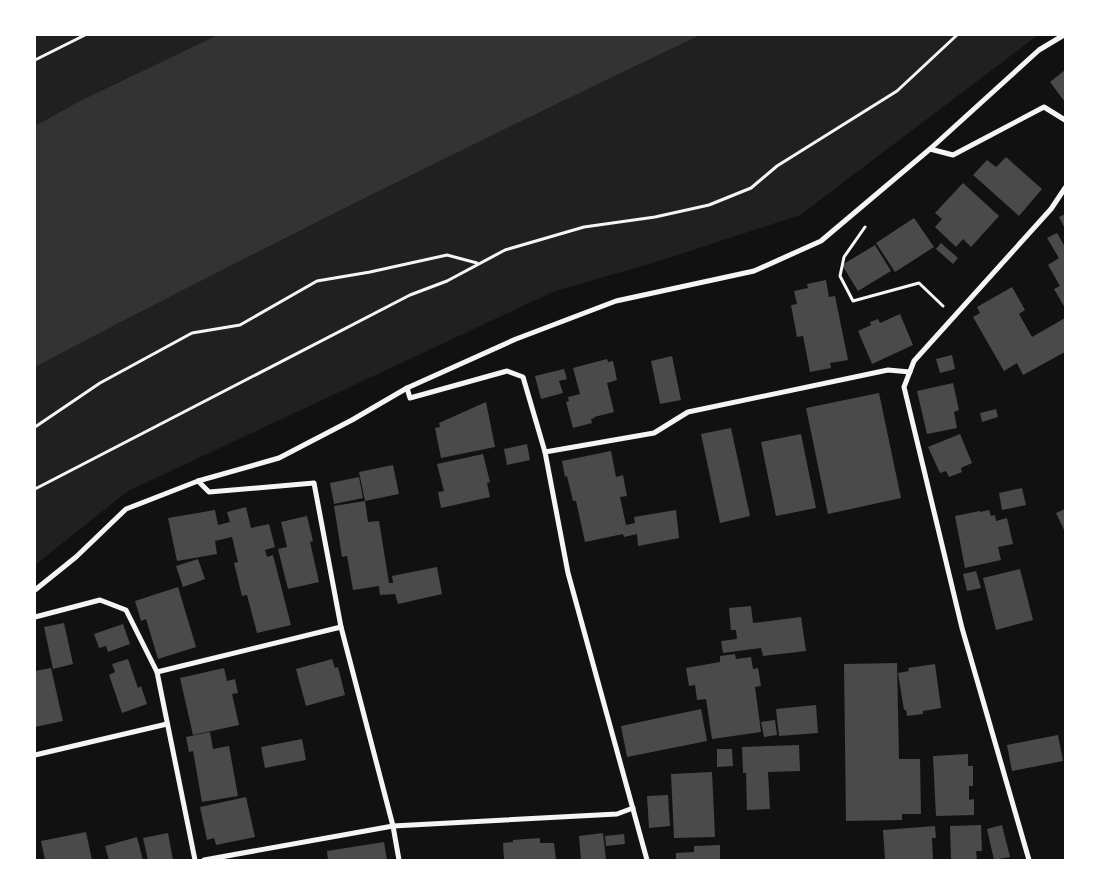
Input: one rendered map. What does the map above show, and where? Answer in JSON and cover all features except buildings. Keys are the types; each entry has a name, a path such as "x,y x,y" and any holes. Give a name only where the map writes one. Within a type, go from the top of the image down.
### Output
{"street":[{"path":"35,590 76,557 126,509 198,481 279,458 352,420 407,388 516,339 616,301 754,272 821,241 930,149 1039,50 1064,35"},
{"path":"930,149 953,155 1044,107 1065,120"},
{"path":"1029,860 962,628 904,387 914,361 1052,208 1065,188"},
{"path":"545,452 654,433 688,412 888,370 910,372"},
{"path":"407,388 410,398 507,372 523,377 545,452 568,573 647,860"},
{"path":"198,481 209,492 314,482 341,627 393,826 399,860"},
{"path":"35,617 100,600 126,610 157,672 195,860"},
{"path":"157,672 341,627"},
{"path":"35,755 167,724"},
{"path":"204,860 393,826 617,814 633,808"}],"path":[{"path":"35,60 85,35"},
{"path":"35,489 410,294 447,281 505,250 584,227 709,205 751,188 777,166 897,91 957,35"},
{"path":"870,220 844,257 840,276 853,301 919,283 954,317"},
{"path":"35,427 100,383 192,332 240,325 317,280 370,272 447,255 478,263"}],"shaded area":[{"path":"35,35 1038,35 800,215 656,262 555,291 128,491 35,565"},
{"path":"218,35 700,35 366,198 200,281 35,367 35,126 78,102"}]}
